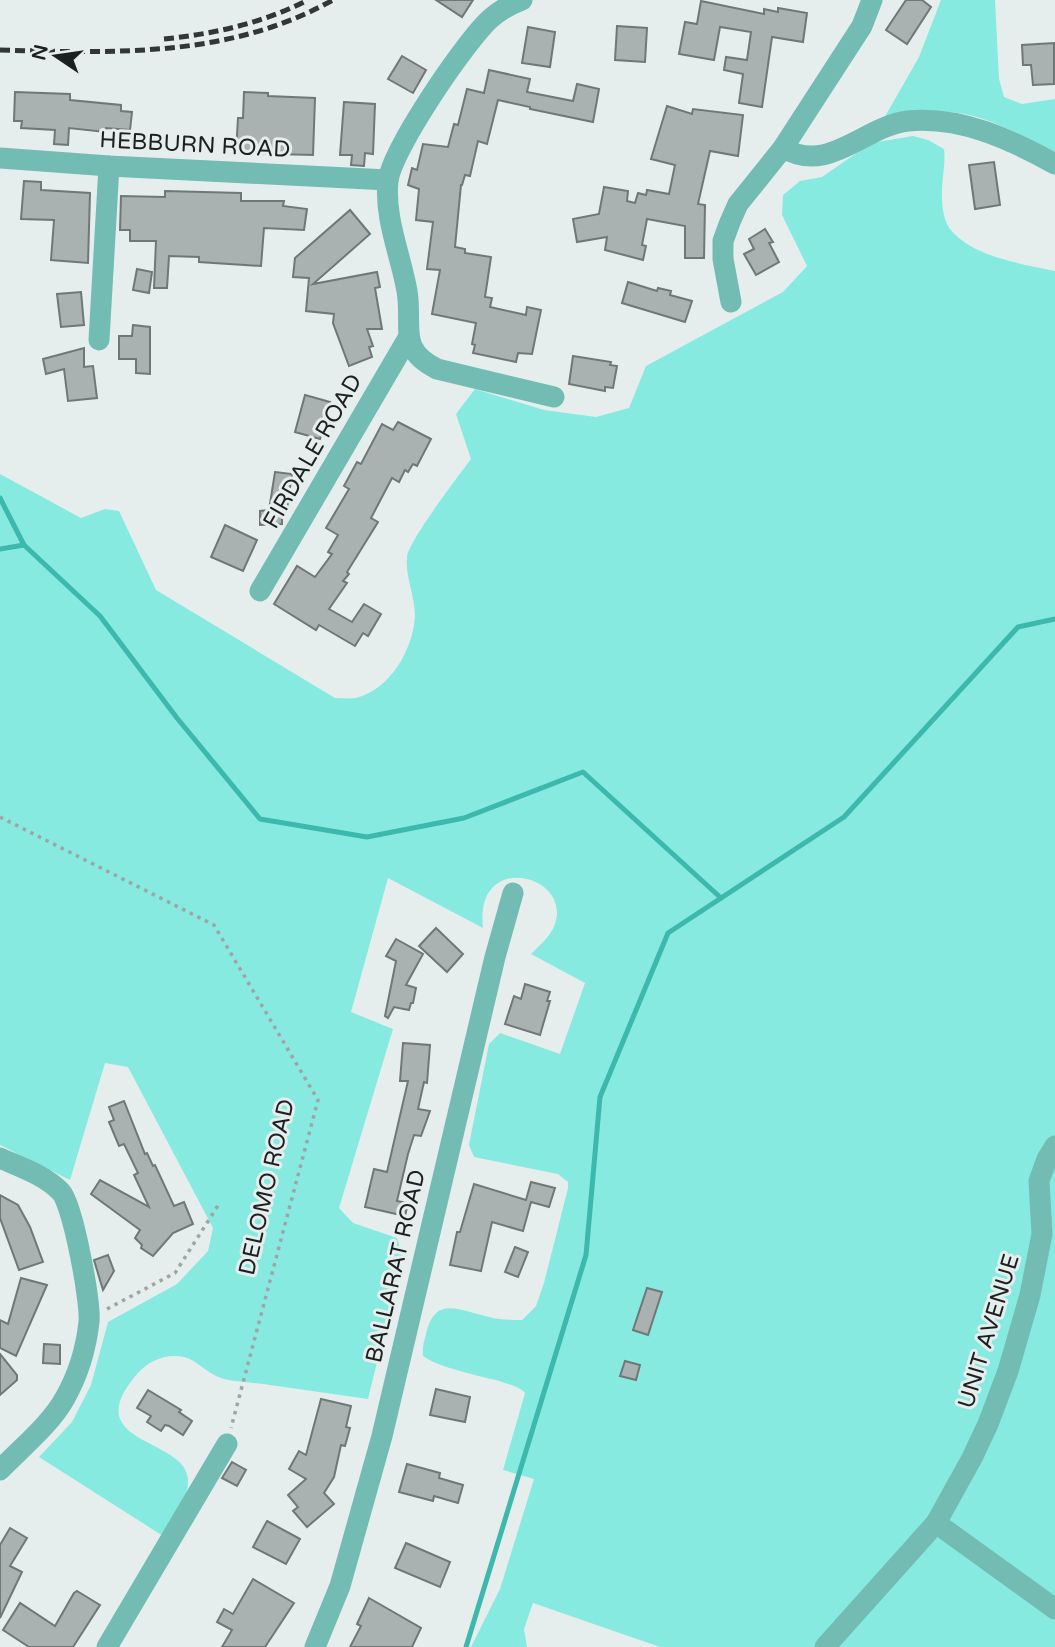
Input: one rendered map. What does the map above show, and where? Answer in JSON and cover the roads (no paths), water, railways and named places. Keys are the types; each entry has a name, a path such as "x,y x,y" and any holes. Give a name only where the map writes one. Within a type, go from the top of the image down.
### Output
{"street":[{"path":"522,0 505,7 488,21 467,46 404,141 388,180 390,217 407,292 408,338 422,362 437,369 554,397"},
{"path":"731,302 723,259 723,241 738,204 783,148 862,26 872,0"},
{"path":"783,148 800,157 820,156 905,121 929,121 987,131 1055,163"},
{"name":"HEBBURN ROAD","path":"0,158 388,180"},
{"path":"99,340 109,166"},
{"name":"FIRDALE ROAD","path":"260,591 408,338"},
{"name":"BALLARAT ROAD","path":"315,1647 340,1586 382,1436 491,970 513,893"},
{"name":"UNIT AVENUE","path":"825,1647 936,1523 972,1458 1008,1371 1039,1254 1042,1222 1039,1181 1055,1146"},
{"path":"0,1158 48,1181 62,1193 75,1226 89,1319 78,1370 63,1402 0,1470"},
{"path":"107,1647 227,1444"},
{"path":"936,1523 1055,1609"}],"waterway":[{"path":"0,498 24,545"},
{"path":"0,549 24,545 100,616 177,718 260,819 367,837 464,818 583,772 721,898"},
{"path":"466,1647 586,1255 600,1097 668,933 844,817 1018,627 1055,619"}],"railway":[{"path":"164,39 238,26 274,15 308,0"},
{"path":"0,50 128,51 212,42 253,33 294,19 333,0"}]}
